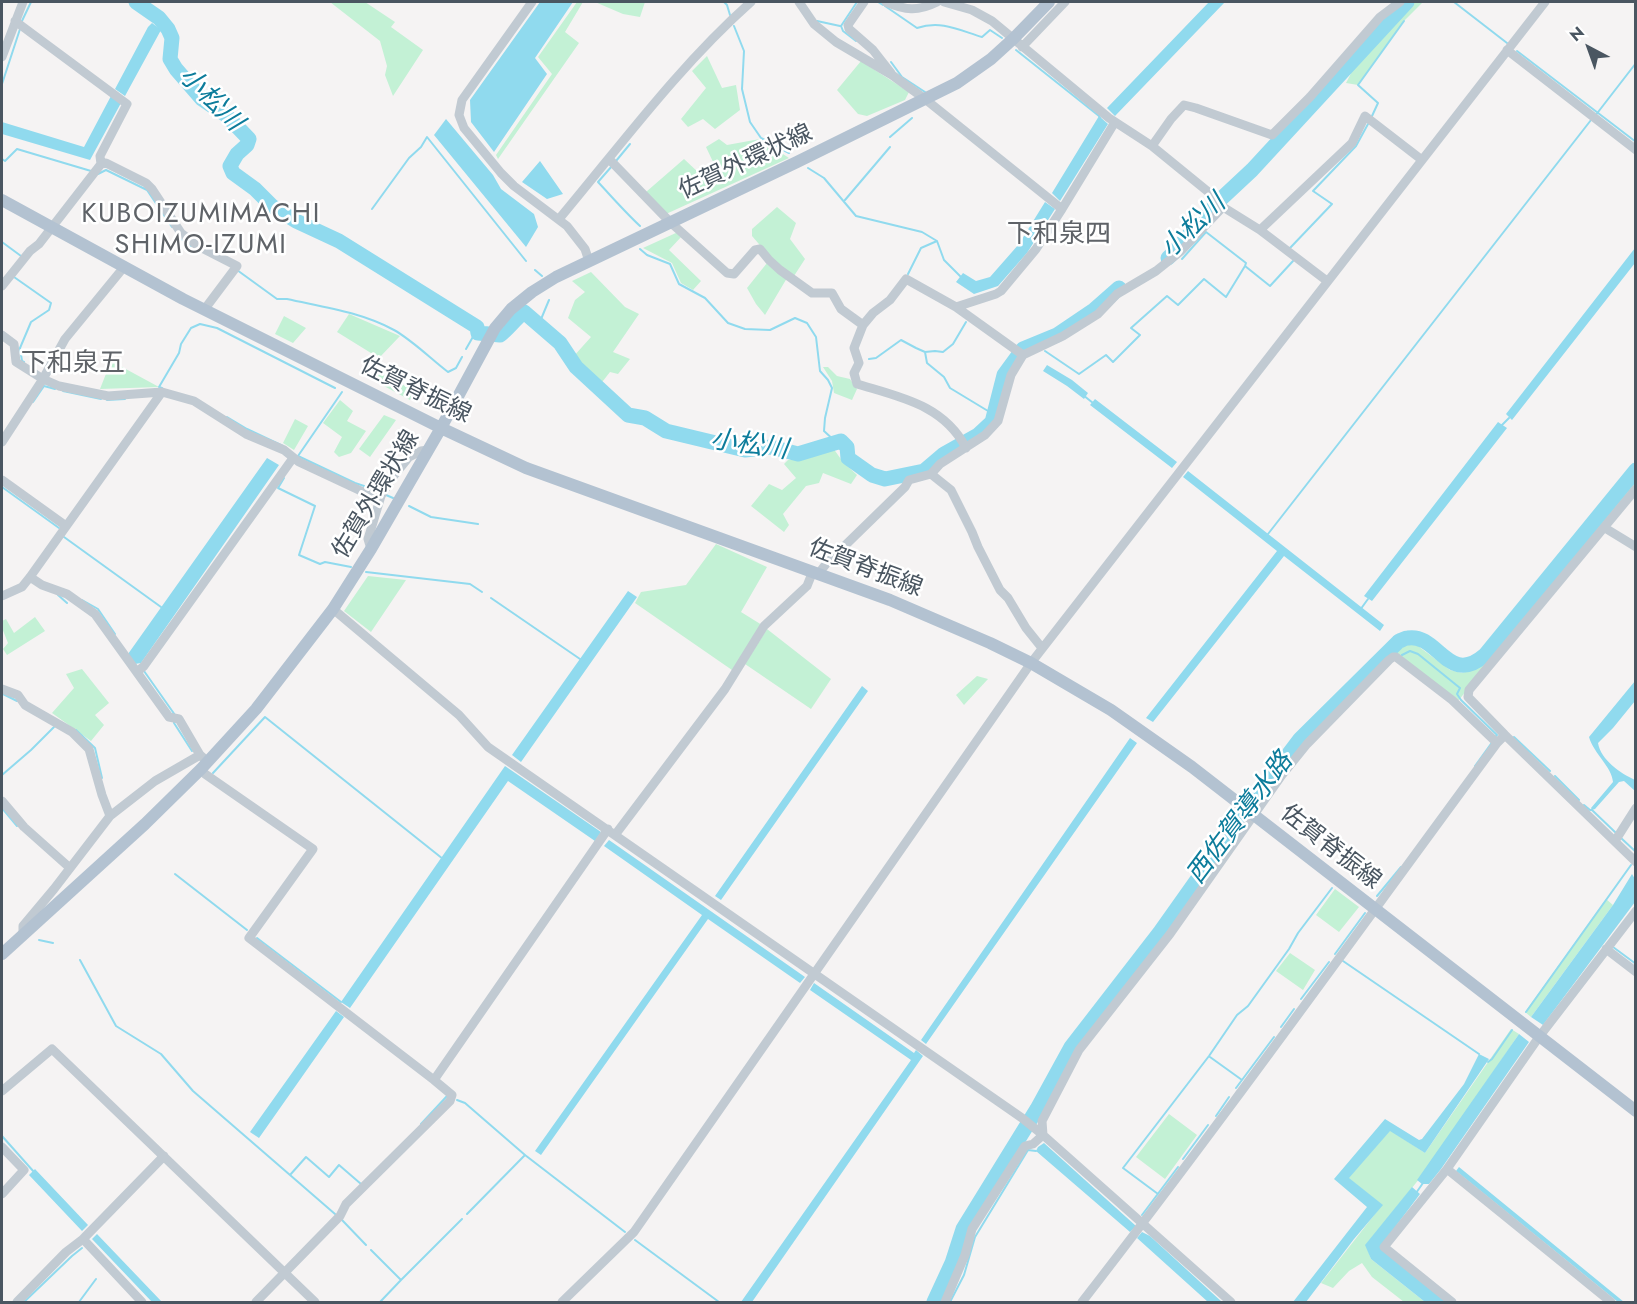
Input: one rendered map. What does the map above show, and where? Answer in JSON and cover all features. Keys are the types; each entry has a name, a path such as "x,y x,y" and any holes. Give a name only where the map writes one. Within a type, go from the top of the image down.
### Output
{"main road":[{"name":"佐賀外環状線","path":"2,954 145,824 256,709 333,609 371,549 441,428 495,328 511,309 556,277 957,83 1018,43 1049,2"},
{"name":"佐賀脊振線","path":"2,200 204,310 526,468 816,572 936,619 1031,663 1141,730 1635,1111"}],"street":[{"path":"2,57 23,2"},
{"path":"532,2 462,100 459,115 464,128 501,173 576,235 589,261"},
{"path":"559,219 680,74 735,16 752,2"},
{"path":"799,2 814,24 836,42 892,75 925,99 1056,204"},
{"path":"864,2 848,25 849,29 873,50 892,75"},
{"path":"886,2 910,10 937,2"},
{"path":"944,2 972,10 992,21 1109,118 1152,146 1220,203 1327,281"},
{"path":"1018,43 1065,2"},
{"path":"1152,146 1184,105 1272,135 1310,98 1380,17 1400,2"},
{"path":"562,1302 634,1232 1042,648 1545,2"},
{"path":"2,286 30,251 39,244 101,164 100,156 128,104 15,21"},
{"path":"1508,50 1635,150"},
{"path":"1260,230 1352,143 1365,116 1422,160"},
{"path":"956,307 996,294 1036,249 1056,204 1109,118"},
{"path":"609,159 670,222 727,273 734,274 755,250 760,249 780,270 812,293 832,293 840,309 863,325"},
{"path":"101,164 106,163 146,183 181,232 198,246 237,266 204,310"},
{"path":"434,1080 606,836 725,689 764,626 807,586 816,572 905,487 909,480 931,474 940,464 985,435 998,421 1011,375 1023,355 1063,336 1098,315 1117,294 1156,271 1181,251 1220,203"},
{"path":"2,442 44,379 65,339 124,267"},
{"path":"966,448 960,436 945,420 929,409 909,400 857,384 854,374 859,363 854,348 863,325 873,313 891,300 906,279 956,307 1023,355"},
{"path":"2,335 14,344 16,362 59,386 108,396 162,392 194,401 246,434 284,450 293,458 361,491 381,496"},
{"path":"2,596 22,587 30,577 162,392"},
{"path":"371,549 368,539 381,496 409,457 428,450"},
{"path":"140,669 293,458"},
{"path":"931,474 951,490 1000,590 1042,648"},
{"path":"2,480 66,526"},
{"path":"1635,489 1469,690 1468,697 1635,862"},
{"path":"1605,528 1635,547"},
{"path":"30,577 42,585 67,594 95,614 140,669 174,718 203,762 205,774 313,849 249,938 452,1095 450,1101 346,1204 340,1216 256,1302"},
{"path":"333,609 459,715 488,747 606,836 810,980 921,1048 1043,1134 1139,1229 1231,1302"},
{"path":"945,1302 965,1255 972,1229 1025,1146 1033,1144 1043,1134 1042,1121 1079,1050 1170,934 1282,775 1307,744 1393,657 1452,700 1494,740"},
{"path":"2,689 18,695 23,703 72,732 89,748 110,816"},
{"path":"1082,1302 1139,1229 1374,909 1494,740 1505,735"},
{"path":"22,935 23,926 54,890 110,816 155,781 203,762"},
{"path":"2,801 24,827 70,868"},
{"path":"1615,841 1635,808"},
{"path":"1452,1302 1384,1247 1450,1164 1539,1037 1635,912"},
{"path":"1609,945 1635,972"},
{"path":"2,1091 52,1049 315,1302"},
{"path":"2,1146 22,1168 2,1194"},
{"path":"17,1302 164,1156"},
{"path":"1450,1164 1611,1302"},
{"path":"87,1235 142,1302"}],"green space":[{"path":"330,2 365,2 395,22 391,27 423,50 393,96 385,75 387,66 380,41"},
{"path":"577,2 583,2 565,32 579,43 498,159 496,155 552,74 538,57"},
{"path":"595,2 645,2 640,17 623,14"},
{"path":"1413,2 1423,2 1404,21 1358,85 1346,83 1360,56"},
{"path":"707,56 722,88 736,85 740,110 715,129 703,119 688,127 681,119 706,88 692,71"},
{"path":"861,61 909,92 905,100 867,116 858,114 837,90"},
{"path":"719,139 727,145 760,139 789,158 666,214 646,192 684,159 699,173 714,164 706,147"},
{"path":"777,207 796,223 790,239 805,259 794,276 787,278 765,315 747,288 771,258 752,236 752,229"},
{"path":"678,232 682,236 669,250 701,281 693,290 681,283 672,263 643,248"},
{"path":"591,272 625,307 639,314 613,352 630,359 618,374 610,372 599,386 573,357 591,337 568,318 575,300 585,292 572,281"},
{"path":"349,314 400,336 379,358 337,332"},
{"path":"284,316 306,328 293,343 275,334"},
{"path":"111,361 159,387 100,389"},
{"path":"823,367 828,367 837,376 850,379 857,389 852,400 834,393 832,381"},
{"path":"378,372 415,391 410,400 371,379"},
{"path":"340,400 353,411 347,421 366,431 351,453 339,457 334,452 342,437 323,423"},
{"path":"384,415 396,420 370,457 359,449"},
{"path":"295,419 308,426 294,450 283,443"},
{"path":"833,448 843,462 857,475 851,484 823,473 819,483 806,486 783,514 789,525 784,532 751,506 769,484 782,490 796,478 784,464 788,460 812,457"},
{"path":"1635,477 1635,484 1458,701 1394,652 1404,643 1418,646 1450,670 1462,673 1479,667"},
{"path":"716,544 767,567 741,612 762,625 732,670 635,603 641,592 686,585"},
{"path":"368,576 406,580 371,632 344,611"},
{"path":"35,617 45,631 7,655 3,649 8,643 2,628 2,621 6,619 14,633"},
{"path":"767,629 831,679 811,709 745,664"},
{"path":"82,669 109,703 95,715 104,725 91,741 52,713 74,688 66,674"},
{"path":"977,676 988,679 964,705 956,695"},
{"path":"1335,889 1359,907 1339,932 1316,915"},
{"path":"1606,899 1613,905 1531,1017 1525,1012"},
{"path":"1290,953 1315,970 1303,990 1276,971"},
{"path":"1511,1029 1519,1034 1428,1168 1366,1245 1371,1259 1425,1302 1404,1302 1372,1277 1362,1263 1349,1271 1333,1288 1321,1283 1382,1205 1348,1178 1390,1130 1425,1153"},
{"path":"1169,1114 1197,1135 1165,1179 1136,1157"}],"water":[{"path":"540,2 573,2 535,58 547,74 494,152 471,122 470,100"},
{"path":"1209,2 1225,2 1115,116 1107,108"},
{"path":"152,23 161,30 125,96 115,89"},
{"path":"111,96 121,103 90,160 2,134 2,122 84,147"},
{"path":"1099,116 1108,124 1060,201 1052,193"},
{"path":"446,119 493,175 501,189 534,214 538,227 526,247 434,135"},
{"path":"540,161 563,194 547,199 522,182"},
{"path":"1045,202 1055,209 1027,253 998,286 974,294 956,282 963,273 976,281 990,277 1019,244"},
{"path":"1635,248 1635,263 1512,420 1506,414"},
{"path":"1047,365 1088,393 1084,399 1043,371"},
{"path":"1095,399 1177,462 1172,468 1090,405"},
{"path":"1498,422 1507,428 1372,601 1364,596"},
{"path":"267,458 279,465 141,663 135,664 128,654"},
{"path":"1188,471 1384,625 1380,631 1284,556 1153,722 1146,718 1277,551 1183,477"},
{"path":"628,591 637,597 521,762 512,755"},
{"path":"1635,681 1635,701 1598,743 1603,755 1617,770 1635,780 1635,791 1624,781 1619,782 1592,810 1591,808 1613,782 1610,771 1589,737"},
{"path":"862,686 868,691 721,900 715,896"},
{"path":"1130,738 1137,743 926,1044 921,1040"},
{"path":"505,766 601,832 595,841 508,781 350,1008 341,1002"},
{"path":"609,840 805,977 800,983 708,919 541,1155 535,1151 702,915 604,846"},
{"path":"1632,874 1635,879 1635,902 1543,1025 1531,1017 1613,905"},
{"path":"814,983 914,1053 916,1050 923,1056 752,1302 741,1302 911,1060 810,990"},
{"path":"336,1011 344,1017 259,1138 250,1132"},
{"path":"1519,1034 1529,1042 1441,1169 1429,1184 1422,1184 1417,1180"},
{"path":"1479,1054 1489,1059 1425,1153 1390,1131 1349,1178 1383,1205 1306,1302 1293,1302 1367,1207 1334,1179 1385,1119 1419,1140 1422,1139 1464,1084"},
{"path":"1044,1143 1136,1226 1130,1232 1036,1151"},
{"path":"1459,1167 1624,1302 1618,1302 1456,1171"},
{"path":"35,1169 88,1225 82,1231 29,1175"},
{"path":"1412,1187 1420,1194 1381,1246 1447,1302 1425,1302 1371,1259 1365,1245"},
{"path":"1142,1232 1150,1236 1222,1302 1208,1302 1137,1238"},
{"path":"97,1234 162,1302 152,1302 92,1239"}],"waterway":[{"path":"21,23 31,2"},
{"name":"小松川","path":"136,2 159,18 168,29 172,38 170,59 176,69 202,99 226,115 249,139 247,145 237,154 230,166 233,173 255,189 272,206 296,221 339,241 477,327 478,333 500,335 524,312 560,343 576,367 628,415 645,418 666,431 745,450 771,447 798,454 841,441 847,447 848,458 872,475 885,479 924,471 944,454 978,435 992,422 1004,375 1023,349 1057,335 1094,310 1119,288"},
{"path":"724,2 730,15"},
{"path":"856,41 843,31 841,26 857,2"},
{"path":"878,2 883,5"},
{"name":"小松川","path":"1168,258 1407,2"},
{"path":"1454,2 1507,43"},
{"path":"885,6 917,28 942,25 982,37 990,30 1002,38"},
{"path":"817,21 840,26"},
{"path":"1372,116 1378,103 1358,85 1404,21"},
{"path":"734,26 744,51 742,89 750,122 761,138 789,153"},
{"path":"2,84 20,29"},
{"path":"1016,50 1100,118"},
{"path":"1517,51 1636,142"},
{"path":"891,62 902,77 925,92"},
{"path":"1595,116 1636,63"},
{"path":"890,137 912,118"},
{"path":"1268,534 1591,120"},
{"path":"1290,248 1332,204 1313,191 1356,146 1368,124"},
{"path":"372,209 427,137 526,261"},
{"path":"616,161 630,144"},
{"path":"845,200 890,147"},
{"path":"2,159 5,161 17,149 91,171"},
{"path":"612,166 598,182 640,226"},
{"path":"808,168 824,178 856,216 922,232 937,241 944,260 962,278"},
{"path":"98,174 106,170 147,190 172,227"},
{"path":"1182,259 1206,232 1246,263 1245,266"},
{"path":"181,239 191,246"},
{"path":"908,274 921,248 937,241"},
{"path":"2,242 21,256"},
{"path":"640,249 647,255 670,264 679,284 705,298 728,323 745,329 770,330 795,318 807,323 816,337 820,371 832,388 824,431 836,442"},
{"path":"1045,351 1079,374 1106,355 1113,362 1140,335 1131,328 1167,296 1178,305 1204,279 1226,297 1245,266 1270,286 1293,261"},
{"path":"237,270 277,299 287,299 342,311 394,330 448,372 456,368 462,357"},
{"path":"535,270 542,276"},
{"path":"14,277 51,303 49,310 31,322 20,348 24,362"},
{"path":"539,324 549,300"},
{"path":"925,352 943,352 953,344 966,322"},
{"path":"162,388 159,387 179,353 181,344 191,328 200,324 217,328 335,388"},
{"path":"466,349 474,335 478,333"},
{"path":"869,359 876,358 901,340 925,352 927,363 944,377 950,388 995,413"},
{"path":"33,402 44,386 55,389"},
{"path":"63,391 101,399"},
{"path":"342,392 298,456 355,483 376,490"},
{"path":"1083,395 1093,403"},
{"path":"107,400 125,399"},
{"path":"227,417 283,446"},
{"path":"1502,425 1509,418"},
{"name":"西佐賀導水路","path":"934,1302 952,1263 963,1229 1037,1109 1071,1047 1160,932 1300,739 1399,641 1407,638 1418,639 1452,662 1462,665 1472,663 1485,655 1636,470"},
{"path":"284,478 278,488 315,506 299,555 320,564 325,562 351,567"},
{"path":"2,487 59,528"},
{"path":"386,495 393,498"},
{"path":"409,506 431,517 478,524"},
{"path":"64,537 161,607"},
{"path":"366,572 470,584 482,592"},
{"path":"58,595 67,603"},
{"path":"491,598 580,659"},
{"path":"1360,610 1368,599"},
{"path":"82,600 98,609 115,634"},
{"name":"西佐賀導水路","path":"1394,637 1399,641"},
{"path":"1402,655 1410,651 1418,654 1460,688 1457,694 1461,700 1496,736"},
{"path":"144,671 175,715"},
{"path":"3,694 17,701"},
{"path":"213,773 265,717 443,859"},
{"path":"174,721 192,751"},
{"path":"2,775 54,727"},
{"path":"76,730 95,748 102,778"},
{"path":"1514,737 1550,771"},
{"path":"1475,766 1493,741"},
{"path":"1555,776 1579,800"},
{"path":"1584,805 1616,833"},
{"path":"2,808 17,826"},
{"path":"1621,838 1636,852"},
{"path":"1526,1012 1631,865"},
{"path":"1377,896 1401,867"},
{"path":"175,874 247,930"},
{"path":"1158,1194 1123,1168 1209,1056 1237,1015 1248,1006 1332,888"},
{"path":"1335,954 1365,913"},
{"path":"257,938 341,1002"},
{"path":"39,940 53,943"},
{"path":"1613,947 1636,964"},
{"path":"80,960 116,1026 161,1054 193,1091 290,1175 306,1157 329,1177 339,1165 361,1184"},
{"path":"1343,961 1479,1054"},
{"path":"1301,999 1329,962"},
{"path":"1281,1027 1294,1009"},
{"path":"1488,1062 1512,1030"},
{"path":"1236,1088 1274,1037"},
{"path":"1210,1057 1242,1080"},
{"path":"421,1124 447,1096"},
{"path":"1216,1116 1229,1097"},
{"path":"457,1100 465,1103 525,1155 625,1232"},
{"path":"1183,1159 1208,1125"},
{"path":"2,1136 34,1172"},
{"path":"950,1302 964,1275 975,1237 1028,1150 1036,1151"},
{"path":"467,1214 525,1155"},
{"path":"1142,1215 1178,1167"},
{"path":"290,1175 335,1214"},
{"path":"1416,1193 1423,1183"},
{"path":"401,1280 462,1219"},
{"path":"342,1220 366,1245"},
{"path":"635,1240 719,1302"},
{"path":"24,1302 82,1248"},
{"path":"371,1250 401,1280 380,1302"},
{"path":"79,1302 96,1279"}],"district":[{"name":"KUBOIZUMIMACHI SHIMO-IZUMI","path":"201,230"},
{"name":"下和泉四","path":"1059,236"},
{"name":"下和泉五","path":"73,365"}]}
